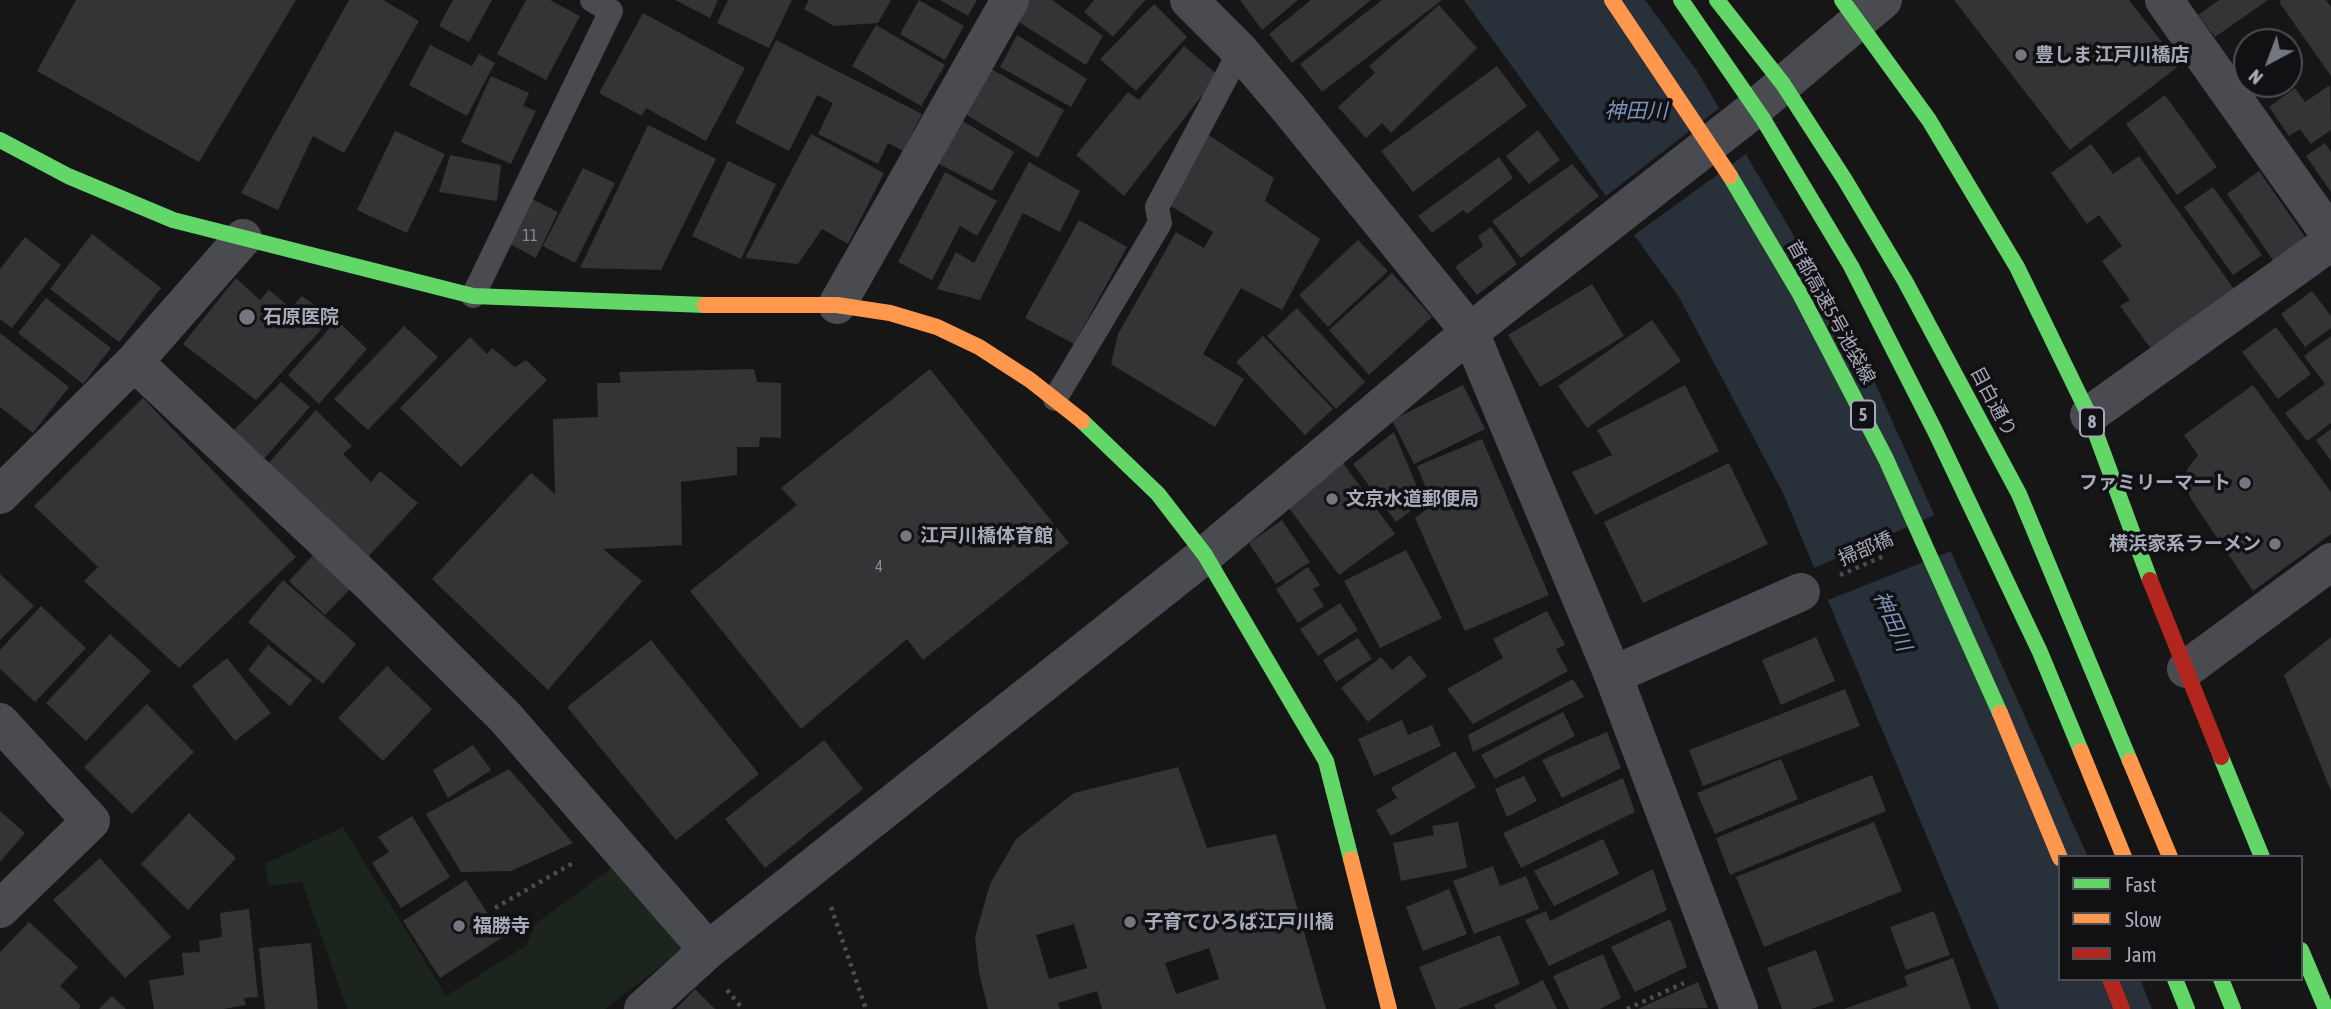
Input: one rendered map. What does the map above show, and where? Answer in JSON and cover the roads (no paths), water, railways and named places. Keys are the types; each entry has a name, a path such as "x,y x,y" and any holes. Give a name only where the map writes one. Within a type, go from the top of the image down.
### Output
{"main road":[{"name":"首都高速5号池袋線","path":"1612,0 1723,165 1800,294 1886,459 1993,697 2059,855"},
{"name":"首都高速5号池袋線","path":"1681,0 1763,119 1851,266 1935,431 2040,652 2123,855"},
{"name":"目白通り","path":"1717,0 1783,84 1845,180 1905,281 2019,494 2169,855"},
{"name":"8","path":"1861,7 2017,267 2090,415 2159,605 2261,855"},
{"path":"0,140 68,176 173,220 473,296 706,305 837,305 890,313 937,327 979,347 1030,380 1087,424 1158,494 1205,555 1326,761 1389,1009"},
{"path":"2303,955 2326,1009"},
{"path":"2111,981 2122,1009"},
{"path":"2176,981 2187,1009"},
{"path":"2222,981 2233,1009"}],"street":[{"path":"837,305 1010,0"},
{"path":"1189,0 1240,51 1469,332 1613,675 1739,1009"},
{"path":"2164,0 2331,236"},
{"path":"643,1009 708,950 1205,555 1469,332 1734,125 1783,84 1861,7"},
{"path":"0,495 134,362 243,238"},
{"path":"2090,415 2331,242"},
{"path":"134,362 394,606 505,718 708,950"},
{"path":"2186,669 2331,562"},
{"path":"1613,675 1801,592"},
{"path":"0,722 91,821 0,909"}],"lane":[{"path":"473,296 611,11 592,0"},
{"path":"1055,399 1160,223 1157,207 1240,51"}],"water":[{"name":"神田川","path":"1464,0 1645,0 1697,71 1858,345 2087,855 2058,855 2058,981 2141,981 2152,1009 1999,1009 1783,493 1679,297"}],"place":[{"name":"豊しま 江戸川橋店","path":"2021,55"},
{"name":"石原医院","path":"247,317"},
{"name":"ファミリーマート","path":"2245,483"},
{"name":"文京水道郵便局","path":"1332,499"},
{"name":"江戸川橋体育館","path":"906,536"},
{"name":"横浜家系ラーメン","path":"2275,544"},
{"name":"子育てひろば江戸川橋","path":"1130,922"},
{"name":"福勝寺","path":"459,926"}]}
